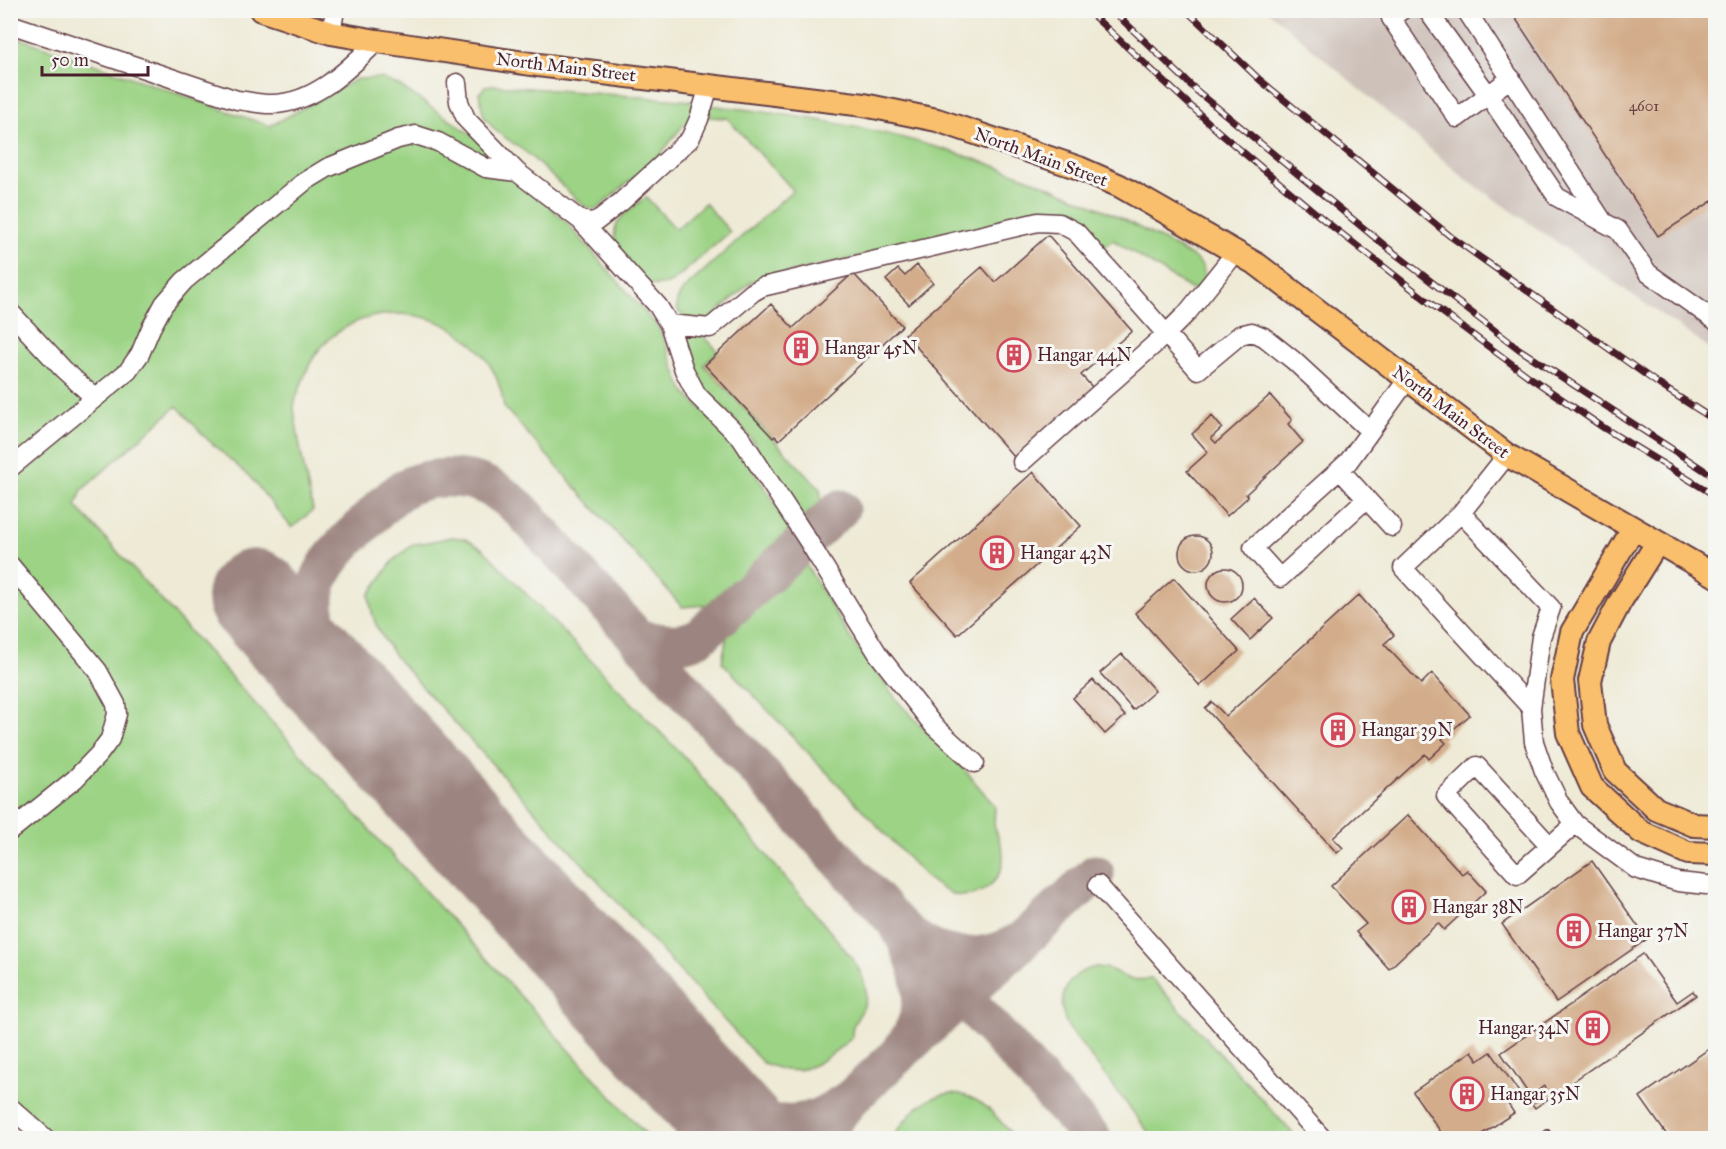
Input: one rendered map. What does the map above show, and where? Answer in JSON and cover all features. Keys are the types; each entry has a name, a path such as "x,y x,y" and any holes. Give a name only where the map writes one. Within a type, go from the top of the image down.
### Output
{"main road":[{"name":"North Main Street","path":"261,10 331,33 377,41 538,65 864,105 937,120 1079,168 1120,186 1258,265 1507,455 1716,576"},
{"path":"1633,529 1572,632 1562,680 1568,733 1592,787 1641,832 1688,853 1716,854"},
{"path":"1657,543 1620,602 1599,642 1590,681 1595,725 1615,771 1656,809 1694,825 1716,826"}],"lane":[{"path":"331,33 335,10"},
{"path":"1402,10 1391,18 1457,118 1511,78"},
{"path":"1427,10 1489,96 1557,197 1618,230 1648,273 1716,321"},
{"path":"1449,40 1470,17 1603,222"},
{"path":"10,24 237,100 270,104 285,103 305,96 331,82 349,69 377,41"},
{"path":"457,84 459,102 466,119 518,172 589,220 658,306 669,324 684,370 697,395 741,438 878,654 934,726 975,763"},
{"path":"589,220 621,202 690,139 706,96 706,85"},
{"path":"1525,149 1547,134"},
{"path":"10,468 128,371 140,354 164,304 184,281 304,182 327,168 398,139 416,135 438,142 486,168 518,172"},
{"path":"669,324 710,328 762,287 1047,221 1059,223 1076,232 1198,370 1240,334 1258,334 1286,354 1370,431"},
{"path":"1022,462 1166,334 1187,313 1236,252"},
{"path":"10,312 63,369 95,398"},
{"path":"1366,499 1280,578 1253,548 1348,462 1407,380"},
{"path":"1507,455 1461,513 1403,568 1531,708"},
{"path":"1340,470 1392,527"},
{"path":"1461,513 1551,608 1541,637 1531,708 1534,742 1544,771 1559,802 1575,824 1636,869 1678,882 1716,886"},
{"path":"10,565 98,671 116,704 117,714 110,739 99,754 75,779 10,831"},
{"path":"1550,846 1477,766 1446,796 1517,875 1550,846 1575,824"},
{"path":"1098,885 1322,1138"},
{"path":"10,1107 45,1138"}],"shaded area":[{"path":"1268,11 1715,11 1715,352 1464,178"}],"green space":[{"path":"10,35 270,126 357,79 381,78 400,86 475,137 567,223 657,326 686,394 735,441 795,535 718,604 682,607 504,407 493,371 472,343 444,325 412,315 379,316 347,326 321,347 303,380 294,406 300,449 313,510 292,528 250,477 207,439 177,406 82,490 76,506 649,1138 35,1138 11,1110 10,726 14,722 10,718"},
{"path":"485,86 692,101 697,108 693,123 684,124 660,155 598,208 593,209 584,206 527,153 496,131 484,117 479,94"},
{"path":"708,105 798,117 888,134 1026,177 1115,215 1193,257 1204,270 1204,280 1194,291 1113,240 1102,248 1077,224 1063,216 1046,212 751,282 711,318 701,320 689,318 680,313 677,308 678,299 684,289 793,190 727,118 708,117"},
{"path":"646,197 676,229 705,203 730,232 672,282 658,285 648,284 641,279 621,254 615,238 616,226 621,218"},
{"path":"685,331 699,331 718,351 704,365 820,489 821,506 813,517 802,517 748,434 700,384 693,373"},
{"path":"452,537 466,539 483,549 688,761 853,959 865,985 866,998 853,1026 852,1038 829,1056 813,1066 795,1070 782,1069 763,1063 398,660 378,629 372,614 369,595 393,561 413,544"},
{"path":"802,558 851,639 900,704 962,767 995,806 994,826 1002,848 1002,864 995,880 982,891 965,896 956,895 945,891 928,879 722,662 729,624"},
{"path":"1096,967 1110,969 1130,979 1152,979 1297,1138 1153,1138 1071,1031 1066,1021 1063,1001 1069,983 1085,970"},
{"path":"951,1093 980,1102 1015,1138 892,1138 916,1108 940,1095"}],"building":[{"path":"1510,10 1716,10 1716,207 1712,201 1658,236"},
{"name":"Hangar 44N","path":"1048,235 1132,331 1081,375 1094,389 1015,458 905,334 982,267 995,282"},
{"path":"917,265 933,283 909,305 886,280 898,269 905,276"},
{"name":"Hangar 45N","path":"853,273 902,326 779,440 775,436 773,438 705,365 771,304 793,328"},
{"path":"1270,395 1292,420 1288,424 1303,442 1246,494 1248,497 1227,516 1187,471 1208,452 1192,434 1212,416 1222,428 1211,438 1216,443"},
{"name":"Hangar 43N","path":"1033,472 1081,526 957,635 910,583"},
{"path":"1196,536 1208,541 1213,553 1208,565 1196,570 1184,565 1179,553 1184,541"},
{"path":"1225,568 1237,573 1242,585 1237,597 1225,602 1213,597 1208,585 1213,573"},
{"path":"1174,578 1239,651 1200,686 1135,613"},
{"name":"Hangar 39N","path":"1359,595 1394,635 1384,644 1421,684 1432,673 1470,715 1442,739 1446,743 1429,759 1425,754 1333,838 1343,848 1337,853 1205,708 1212,702 1226,716"},
{"path":"1254,598 1273,618 1250,640 1231,619"},
{"path":"1122,654 1155,691 1133,710 1100,673"},
{"path":"1093,680 1125,716 1105,734 1073,698"},
{"name":"Hangar 38N","path":"1408,815 1462,874 1467,870 1486,891 1444,930 1438,923 1389,969 1356,932 1366,924 1331,886"},
{"name":"Hangar 37N","path":"1592,861 1647,939 1556,1002 1502,924"},
{"name":"Hangar 34N","path":"1643,954 1677,1002 1693,991 1696,995 1535,1108 1532,1104 1548,1093 1544,1086 1530,1096 1501,1053"},
{"path":"1716,1044 1716,1138 1669,1138 1640,1097"},
{"name":"Hangar 35N","path":"1472,1051 1478,1061 1491,1052 1521,1095 1508,1104 1514,1113 1476,1138 1445,1138 1413,1092"},
{"path":"1548,1129 1555,1138 1534,1138"}],"taxiway":[{"path":"360,714 329,660 318,631 315,616 316,590 324,570 351,536 389,500 408,486 431,479 455,478 477,482 496,491 521,510 1092,1138"},
{"path":"638,639 676,643 699,637 840,509"},
{"path":"825,1138 832,1122 850,1099 1095,874"},
{"path":"904,1046 914,1031 922,1000 918,970 898,925 932,949 956,955 994,953 1017,943"},
{"path":"695,1084 706,1099 716,1107 741,1118 769,1123 808,1121 850,1099"}],"runway":[{"path":"255,597 744,1138"}],"railway":[{"path":"1087,10 1220,133 1324,220 1434,306 1528,376 1604,428 1716,496"},
{"path":"1112,10 1197,91 1384,245 1519,349 1716,478"},
{"path":"1186,10 1260,80 1450,236 1660,385 1716,421"}],"place":[{"name":"Hangar 45N","path":"801,348"},
{"name":"Hangar 44N","path":"1014,355"},
{"name":"Hangar 43N","path":"997,553"},
{"name":"Hangar 39N","path":"1338,730"},
{"name":"Hangar 38N","path":"1409,907"},
{"name":"Hangar 37N","path":"1574,931"},
{"name":"Hangar 34N","path":"1593,1028"},
{"name":"Hangar 35N","path":"1467,1094"}]}
